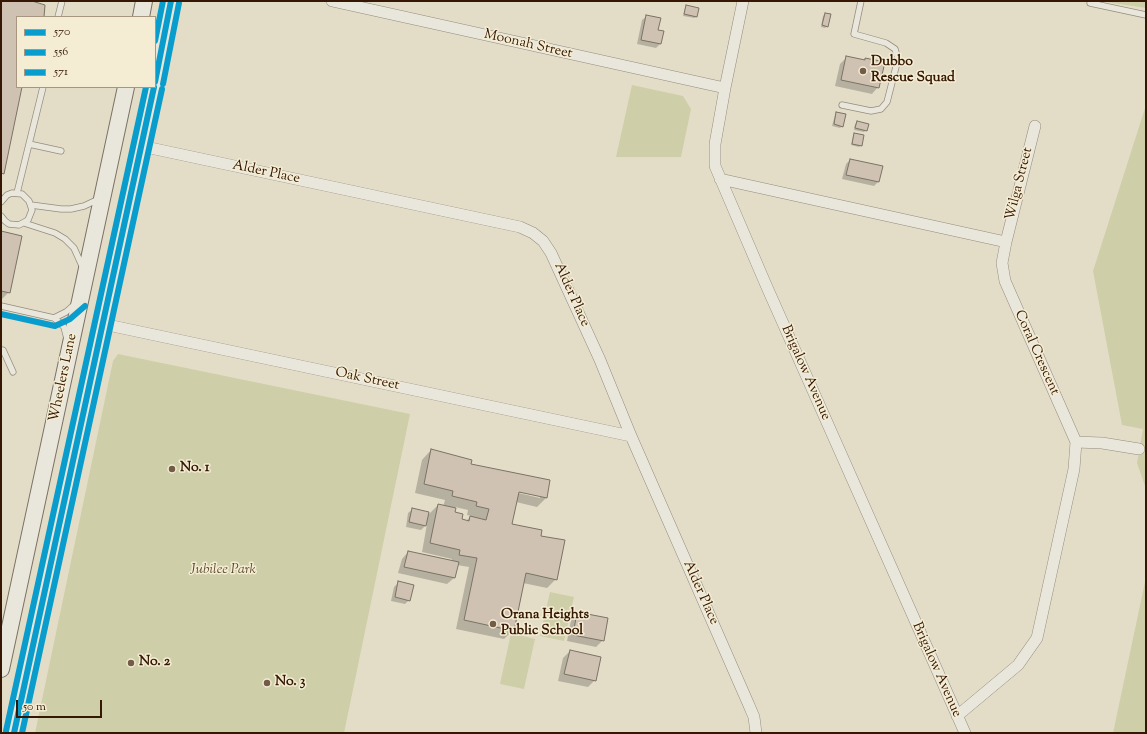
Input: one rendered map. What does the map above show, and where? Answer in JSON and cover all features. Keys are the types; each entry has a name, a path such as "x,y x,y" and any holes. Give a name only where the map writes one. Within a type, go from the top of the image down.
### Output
{"main road":[{"path":"141,16 144,1"},
{"path":"156,77 171,1"},
{"name":"Wheelers Lane","path":"1,669 70,351 101,197 126,88"},
{"name":"Wheelers Lane","path":"14,733 154,88"}],"street":[{"name":"Moonah Street","path":"332,1 725,88"},
{"name":"Brigalow Avenue","path":"742,1 716,144 716,166 720,179 769,292 965,733"},
{"name":"Wilga Street","path":"1006,242 1035,126"},
{"name":"Alder Place","path":"141,146 520,227 533,233 543,241 551,252 600,360 631,436 754,717 756,733"},
{"path":"720,179 1006,242"},
{"name":"Coral Crescent","path":"957,716 1018,665 1037,638 1074,469 1076,442 1005,281 1002,263 1006,242"},
{"name":"Oak Street","path":"103,324 631,436"},
{"path":"1076,442 1102,443 1139,449"}],"lane":[{"path":"58,16 62,1"},
{"path":"842,105 872,111 881,109 887,102 898,59 895,49 886,43 854,34 861,1"},
{"path":"1090,3 1146,15"},
{"path":"17,193 43,88"},
{"path":"29,144 61,151"},
{"path":"1,202 7,195 12,193 22,194 26,197 31,205 30,215 28,220 24,223"},
{"path":"31,205 71,209 84,206 101,197"},
{"path":"1,216 9,224 14,225 24,223 55,233 65,239 74,248 86,274"},
{"path":"54,318 66,312 80,300"},
{"path":"1,306 54,318 64,327 70,351"},
{"path":"1,350 3,350 13,372"}],"green space":[{"path":"1100,1 1146,1 1146,8"},
{"path":"632,85 683,96 691,109 681,157 616,157"},
{"path":"1146,105 1146,489 1137,463 1143,429 1122,425 1093,271"},
{"name":"Jubilee Park","path":"118,354 410,414 344,733 35,733 113,361"},
{"path":"1146,577 1146,733 1113,733"},
{"path":"550,592 574,597 564,641 540,636"},
{"path":"511,633 535,639 524,689 500,684"}],"building":[{"path":"1,1 32,1 45,5 44,16 16,16 16,88 22,88 4,174 1,173"},
{"path":"686,5 699,8 697,17 684,14"},
{"path":"825,13 831,14 828,27 822,25"},
{"path":"646,15 661,18 658,30 664,31 661,44 641,40"},
{"name":"Dubbo Rescue Squad","path":"846,56 885,62 879,88 841,80"},
{"path":"836,112 846,114 843,127 834,124"},
{"path":"857,121 869,124 867,131 855,128"},
{"path":"854,133 864,135 862,146 852,144"},
{"path":"850,159 883,166 879,182 846,175"},
{"path":"1,231 22,236 10,293 1,291"},
{"path":"431,449 472,460 471,464 550,480 547,498 519,492 512,524 542,530 541,536 565,540 557,580 526,573 514,631 464,620 477,558 459,555 460,550 430,543 438,504 456,508 455,512 463,514 462,519 469,521 470,516 486,520 489,509 476,506 477,502 452,496 453,491 424,484"},
{"path":"412,508 429,512 426,526 409,522"},
{"path":"408,551 459,562 455,578 404,567"},
{"path":"398,581 414,585 410,601 395,597"},
{"path":"577,612 608,618 604,641 573,635"},
{"path":"570,650 601,657 596,681 564,674"}],"transit line":[{"name":"571","path":"156,36 163,1"},
{"name":"570","path":"156,77 171,1"},
{"name":"556","path":"163,84 179,3"},
{"name":"571","path":"6,731 146,88"},
{"name":"570","path":"14,733 154,88"},
{"name":"556","path":"22,733 162,89"},
{"name":"556","path":"1,314 55,326 70,319 85,306"}],"place":[{"name":"Dubbo Rescue Squad","path":"863,71"},
{"name":"No. 1","path":"172,469"},
{"name":"Orana Heights Public School","path":"493,624"},
{"name":"No. 2","path":"131,663"},
{"name":"No. 3","path":"267,683"}]}
